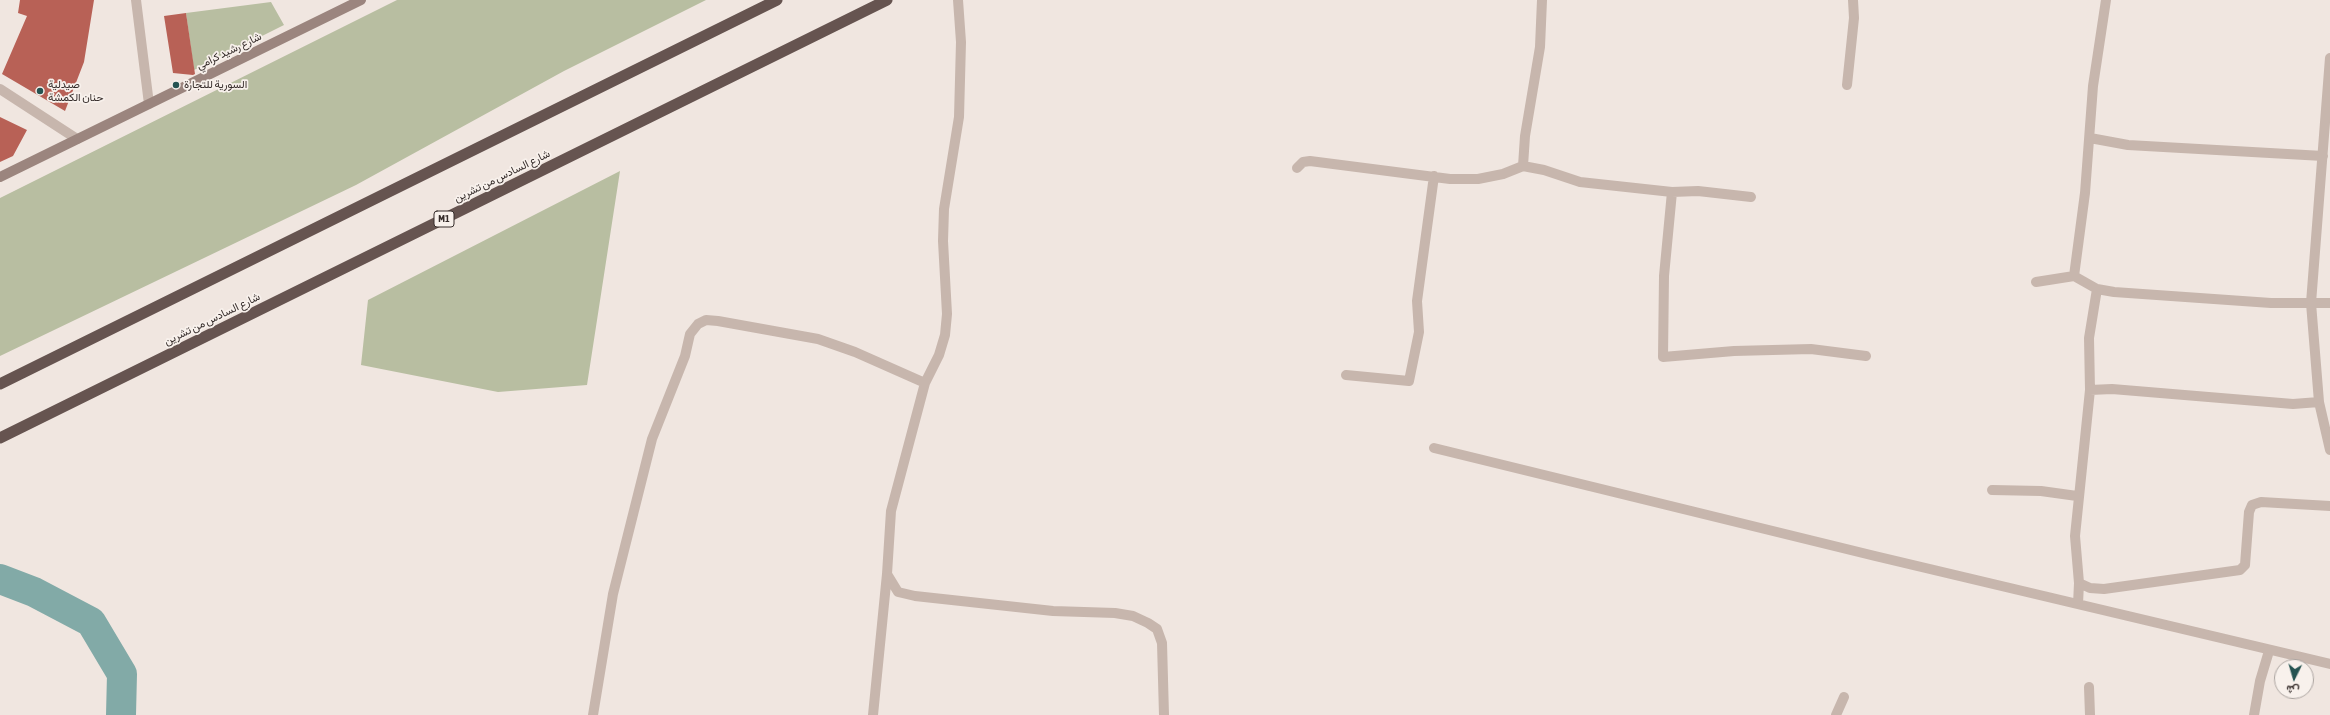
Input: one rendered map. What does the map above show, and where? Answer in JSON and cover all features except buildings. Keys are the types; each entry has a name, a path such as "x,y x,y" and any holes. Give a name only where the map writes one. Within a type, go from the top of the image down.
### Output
{"highway":[{"path":"0,384 777,0"},
{"name":"شارع السادس من تشرين","path":"0,438 887,0"}],"main road":[{"name":"شارع رشيد كرامي","path":"0,177 361,0"}],"street":[{"path":"136,0 149,104"},
{"path":"873,715 892,511 925,383 939,356 945,335 947,314 943,241 944,209 959,118 961,42 958,0"},
{"path":"1523,166 1525,136 1540,47 1542,0"},
{"path":"1847,85 1854,18 1853,0"},
{"path":"2074,276 2090,138 2093,86 2106,0"},
{"path":"2330,58 2311,303 2319,402 2330,450"},
{"path":"0,89 77,139"},
{"path":"2090,138 2128,145 2323,156"},
{"path":"1297,168 1303,162 1310,160 1386,172 1434,176 1450,179 1478,178 1503,174 1523,166 1544,170 1580,182 1672,192 1698,191 1751,197"},
{"path":"1346,375 1409,381 1419,332 1417,301 1434,176"},
{"path":"1672,192 1664,276 1663,357 1734,351 1810,349 1866,356"},
{"path":"2036,282 2074,276 2097,289 2114,292 2191,298 2330,304"},
{"path":"2078,604 2079,584 2074,536 2077,496 2083,460 2090,390 2089,338 2097,289"},
{"path":"593,715 613,594 652,439 685,356 690,334 698,324 706,320 718,321 818,339 856,352 925,383"},
{"path":"2090,390 2112,389 2293,404 2319,402"},
{"path":"1434,448 2269,651 2330,664"},
{"path":"1992,490 2041,491 2077,496"},
{"path":"2079,584 2090,588 2104,589 2240,570 2245,565 2249,512 2252,505 2261,502 2330,506"},
{"path":"887,574 898,592 914,596 1053,611 1115,613 1133,616 1148,622 1157,629 1162,643 1164,715"},
{"path":"2254,715 2260,681 2269,651"},
{"path":"2090,687 2090,715"},
{"path":"1836,715 1844,696"}],"green space":[{"path":"397,0 706,0 564,71 356,185 0,356 0,198"},
{"path":"271,2 284,25 194,70 186,13"},
{"path":"620,171 587,385 498,392 361,365 368,300"}],"waterway":[{"path":"0,579 34,592 91,622 122,674 121,715"}],"place":[{"name":"السورية للتجارة","path":"176,85"},
{"name":"صيدلية حنان الكمشة","path":"40,91"}]}
